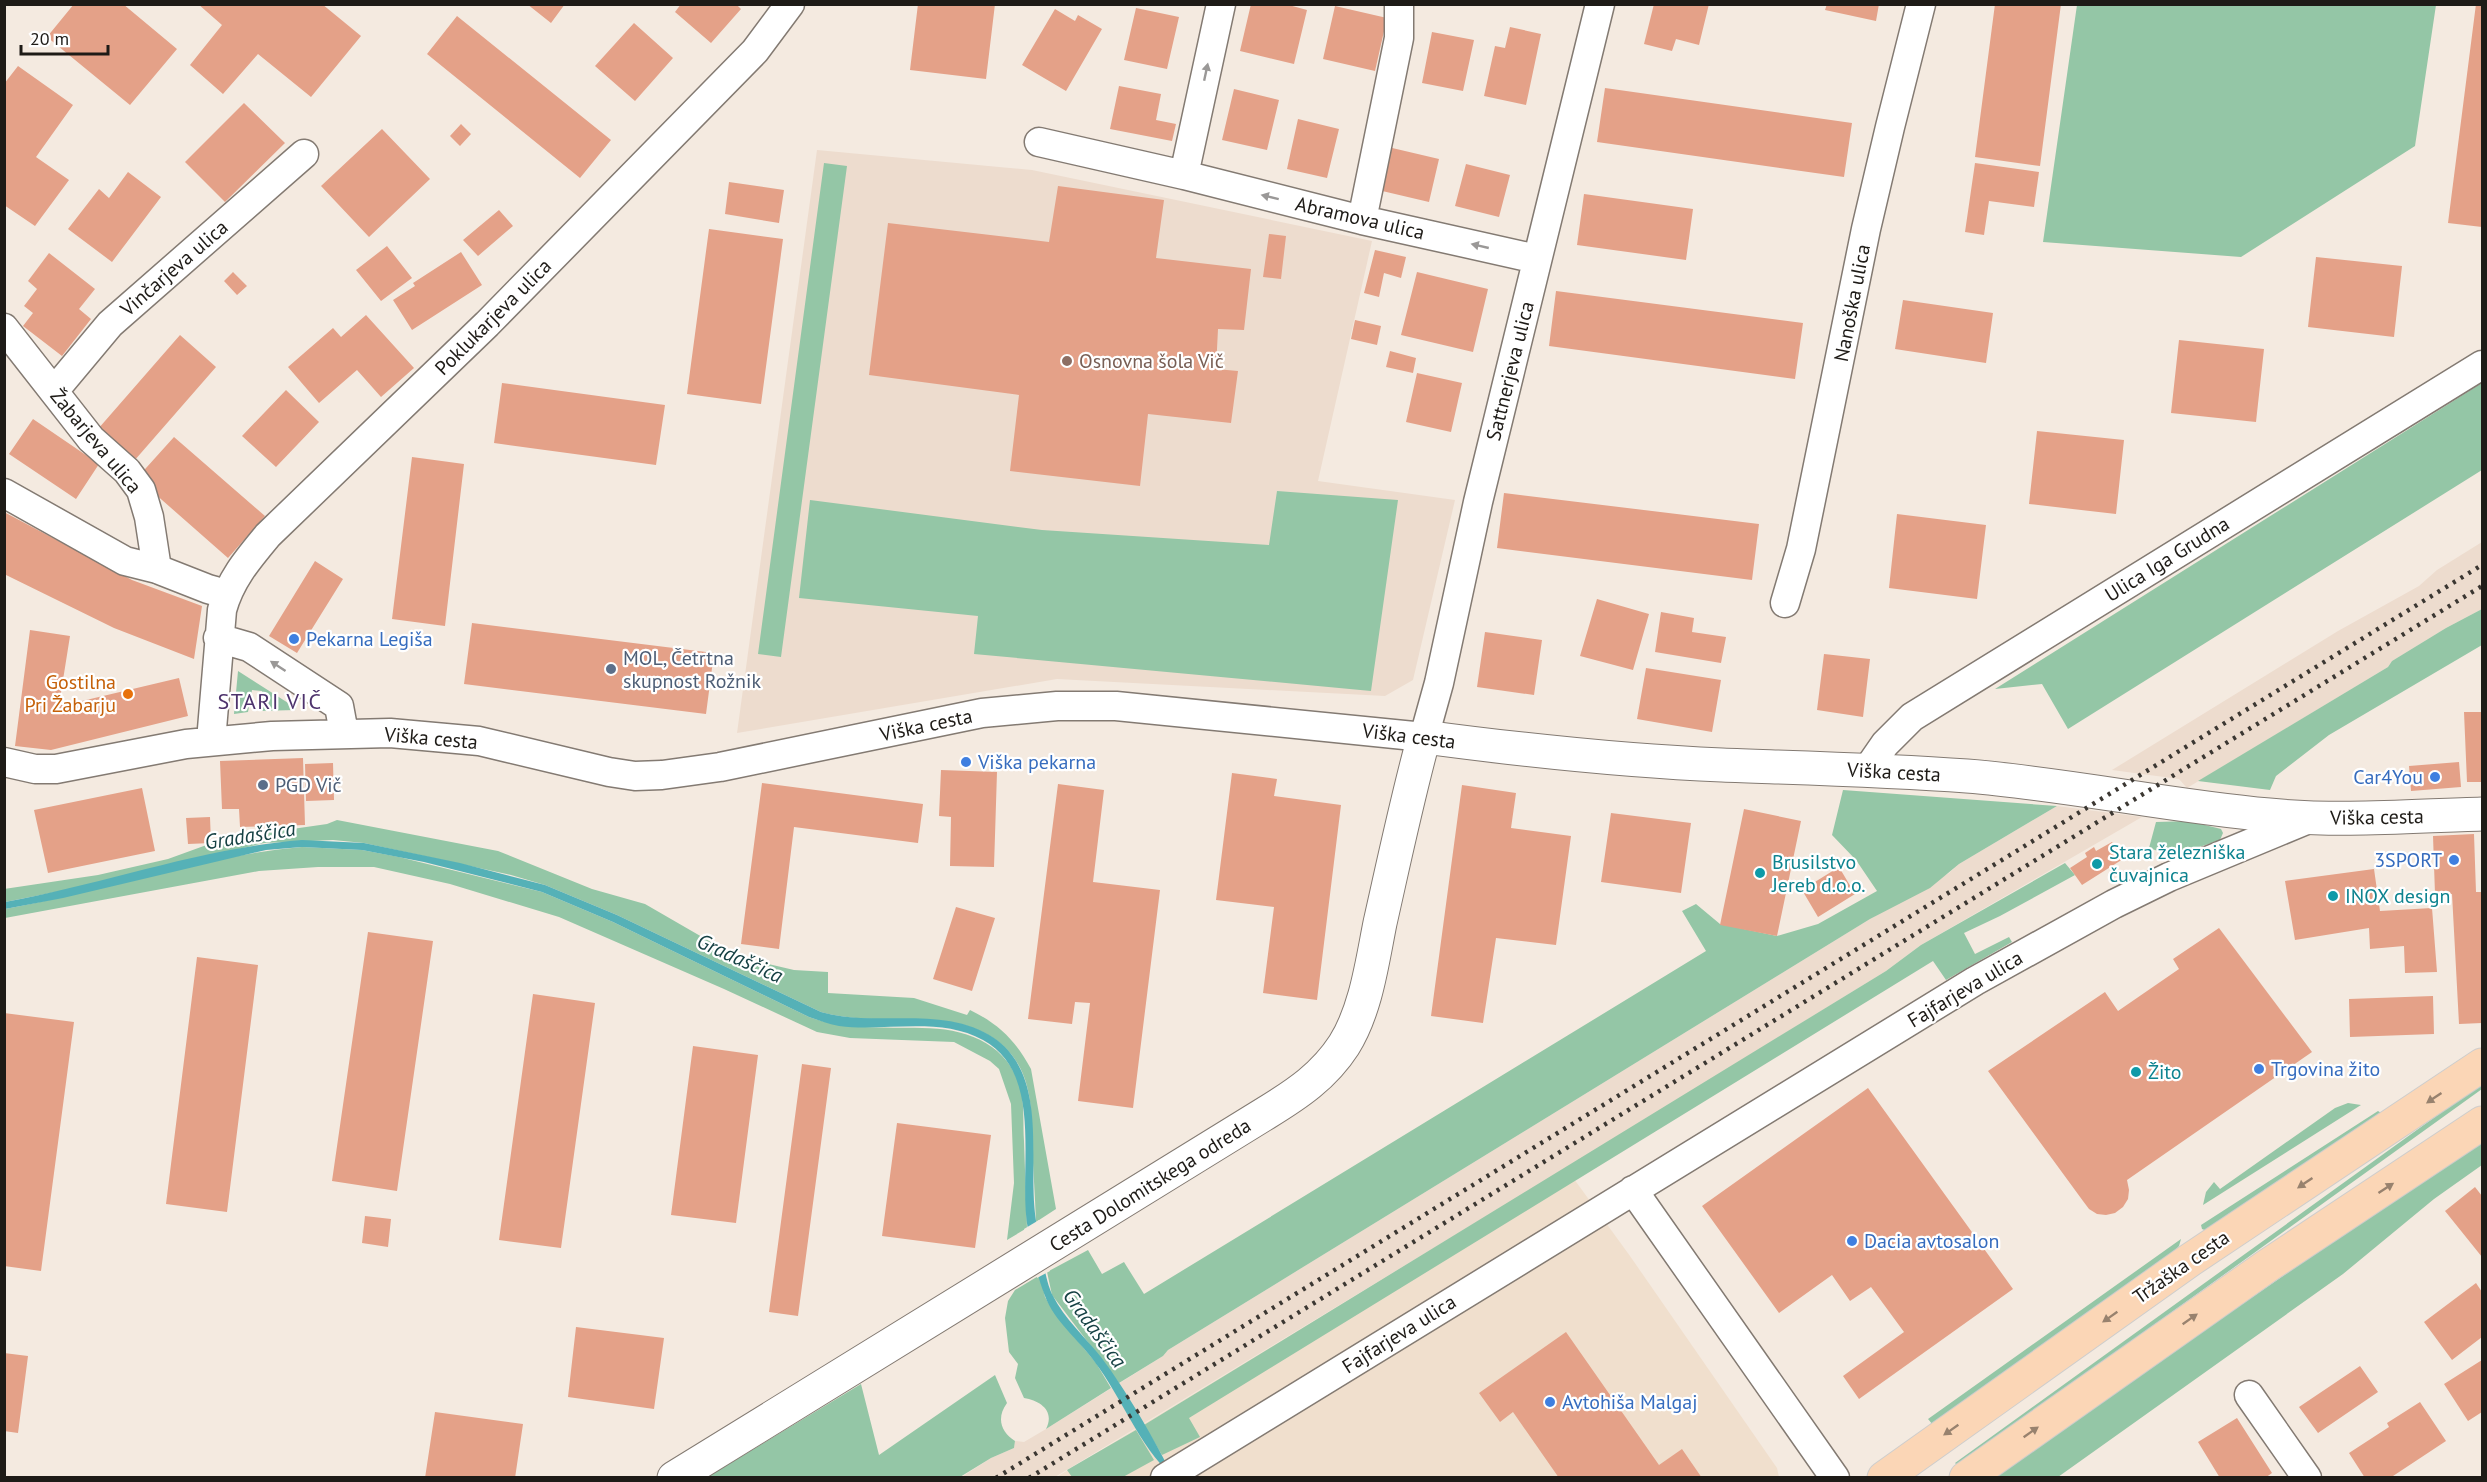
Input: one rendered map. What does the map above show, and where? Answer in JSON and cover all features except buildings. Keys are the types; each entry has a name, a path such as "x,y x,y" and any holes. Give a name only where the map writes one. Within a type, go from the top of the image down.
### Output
{"main road":[{"name":"Tržaška cesta","path":"1884,1478 2190,1260 2482,1065"},
{"path":"1966,1478 2266,1266 2482,1123"}],"street":[{"name":"Poklukarjeva ulica","path":"218,638 226,594 241,567 268,536 487,324 671,137 755,51 790,4"},
{"path":"1184,175 1221,4"},
{"path":"1362,220 1399,38 1399,4"},
{"name":"Sattnerjeva ulica","path":"1424,737 1439,683 1478,502 1600,4"},
{"name":"Nanoška ulica","path":"1785,603 1801,549 1882,161 1922,4"},
{"name":"Abramova ulica","path":"1039,142 1184,175 1362,220 1537,259"},
{"name":"Vinčarjeva ulica","path":"54,391 110,324 304,154"},
{"name":"Žabarjeva ulica","path":"4,328 92,439 127,471 141,490 149,517 157,569"},
{"name":"Ulica Iga Grudna","path":"1867,770 1884,744 1912,717 2482,365"},
{"path":"4,493 125,561 157,569 208,590 226,594"},
{"path":"211,741 218,638 249,647 339,706 344,733"},
{"name":"Viška cesta","path":"4,762 35,769 56,769 137,752 211,741 344,733 411,734 479,741 635,776 686,773 982,713 1057,706 1116,706 1520,749 1720,765 1867,770 2031,782 2234,811 2313,818 2482,814"},
{"name":"Cesta Dolomitskega odreda","path":"674,1478 1289,1099 1316,1079 1336,1057 1352,1029 1362,1000 1408,794 1424,737"},
{"name":"Fajfarjeva ulica","path":"1176,1471 1975,981 2169,877 2313,818"},
{"path":"1633,1190 1835,1478"},
{"path":"2249,1395 2307,1478"}],"shaded area":[{"name":"Osnovna šola Vič","path":"817,150 1032,170 1372,241 1318,481 1455,500 1413,680 1385,696 1057,679 737,733"},
{"path":"2482,542 2482,609 2392,661 2388,667 2187,788 2179,779 2112,770 2338,631 2419,586 2437,570"},
{"path":"2057,806 2142,817 1921,945 1886,971 1566,1168 1055,1477 960,1478 991,1458 1014,1448 1015,1441 1024,1442 1046,1429 1163,1356 1168,1350"},
{"path":"1566,1168 1777,1468 1779,1477 1055,1478"}],"green space":[{"path":"2077,5 2436,5 2415,146 2241,257 2043,242"},
{"path":"824,163 847,166 781,657 758,654"},
{"path":"2482,383 2482,470 2068,729 2042,684 1995,689"},
{"path":"1277,491 1398,500 1371,691 974,654 978,616 799,598 810,500 1042,530 1269,545"},
{"path":"2482,609 2482,645 2329,735 2276,776 2270,790 2198,781 2388,667 2392,661 2446,628"},
{"path":"238,671 296,708 295,710 259,711 262,691 252,690 248,712 234,714"},
{"path":"1843,790 2057,806 1959,864 1930,888 1870,919 1168,1350 1163,1356 1119,1383 1052,1295 1047,1272 1088,1250 1102,1274 1124,1262 1144,1294 1706,951 1682,911 1696,904 1720,924 1777,936 1818,924 1877,891 1856,860 1832,835"},
{"path":"337,820 498,851 592,889 645,904 735,956 794,970 828,972 828,993 914,998 967,1015 970,1010 980,1015 1006,1034 1031,1069 1056,1209 1036,1222 1029,1095 1017,1062 1007,1049 994,1039 965,1025 948,1022 861,1018 821,1012 617,915 545,885 511,875 364,843 333,840 264,843 5,902 4,889 98,875 168,859 223,839 327,824"},
{"path":"2189,821 2221,829 2223,833 2220,840 2173,856 2149,848 2156,822"},
{"path":"302,847 362,850 542,892 613,922 809,1017 836,1024 864,1027 956,1031 985,1043 1009,1063 1022,1095 1027,1228 1007,1240 1014,1183 1011,1104 999,1069 990,1061 954,1042 850,1038 817,1032 559,917 450,884 374,867 318,867 259,871 5,918 5,909 227,858"},
{"path":"2065,863 2075,875 1964,933 1975,954 2009,937 2012,942 1946,980 1933,961 1189,1418 1200,1437 1162,1455 1144,1425 1886,971 1921,945"},
{"path":"2482,1083 2482,1089 1958,1466 1955,1463"},
{"path":"2348,1103 2361,1105 2203,1205 2206,1192 2214,1182 2220,1189 2335,1108"},
{"path":"2378,1111 2381,1113 2207,1231 2202,1229 2201,1225"},
{"path":"2482,1139 2482,1165 2434,1199 2343,1274 2058,1477 1989,1478"},
{"path":"2181,1239 2179,1246 2170,1256 1933,1425 1928,1419"},
{"path":"1040,1275 1045,1297 1054,1312 1096,1363 1111,1388 1046,1429 1049,1417 1045,1408 1041,1404 1024,1398 1015,1378 1018,1364 1009,1352 1005,1318 1008,1301 1015,1290"},
{"path":"995,1375 1007,1403 1001,1419 1003,1429 1015,1441 1014,1448 991,1458 960,1477 706,1478 861,1384 879,1455"},
{"path":"1136,1430 1154,1460 1123,1477 1072,1477 1067,1470"}],"water":[{"name":"Gradaščica","path":"302,840 364,843 460,863 545,885 617,915 821,1012 864,1018 932,1019 954,1022 974,1028 994,1038 1012,1055 1024,1076 1030,1100 1033,1125 1034,1203 1043,1262 1050,1290 1063,1312 1101,1357 1120,1384 1149,1431 1173,1477 1150,1450 1104,1376 1088,1353 1054,1314 1045,1296 1037,1272 1025,1207 1025,1126 1022,1100 1015,1076 1003,1056 983,1040 966,1033 931,1027 857,1027 827,1023 809,1017 613,922 542,892 424,862 362,850 302,847 266,850 63,898 5,909 5,902 190,858 264,844"}],"pier":[{"path":"1039,1220 1050,1271 1037,1278 1024,1229"}],"railway":[{"path":"996,1478 2482,565"},
{"path":"1029,1478 2482,586"}],"place":[{"name":"Osnovna šola Vič","path":"1067,361"},
{"name":"Pekarna Legiša","path":"294,639"},
{"name":"MOL, Četrtna skupnost Rožnik","path":"611,669"},
{"name":"Gostilna Pri Žabarju","path":"128,694"},
{"name":"Viška pekarna","path":"966,762"},
{"name":"Car4You","path":"2435,777"},
{"name":"PGD Vič","path":"263,785"},
{"name":"3SPORT","path":"2454,860"},
{"name":"Stara železniška čuvajnica","path":"2097,864"},
{"name":"Brusilstvo Jereb d.o.o.","path":"1760,873"},
{"name":"INOX design","path":"2333,896"},
{"name":"Trgovina žito","path":"2259,1069"},
{"name":"Žito","path":"2136,1072"},
{"name":"Dacia avtosalon","path":"1852,1241"},
{"name":"Avtohiša Malgaj","path":"1550,1402"}],"district":[{"name":"STARI VIČ","path":"270,701"}]}
